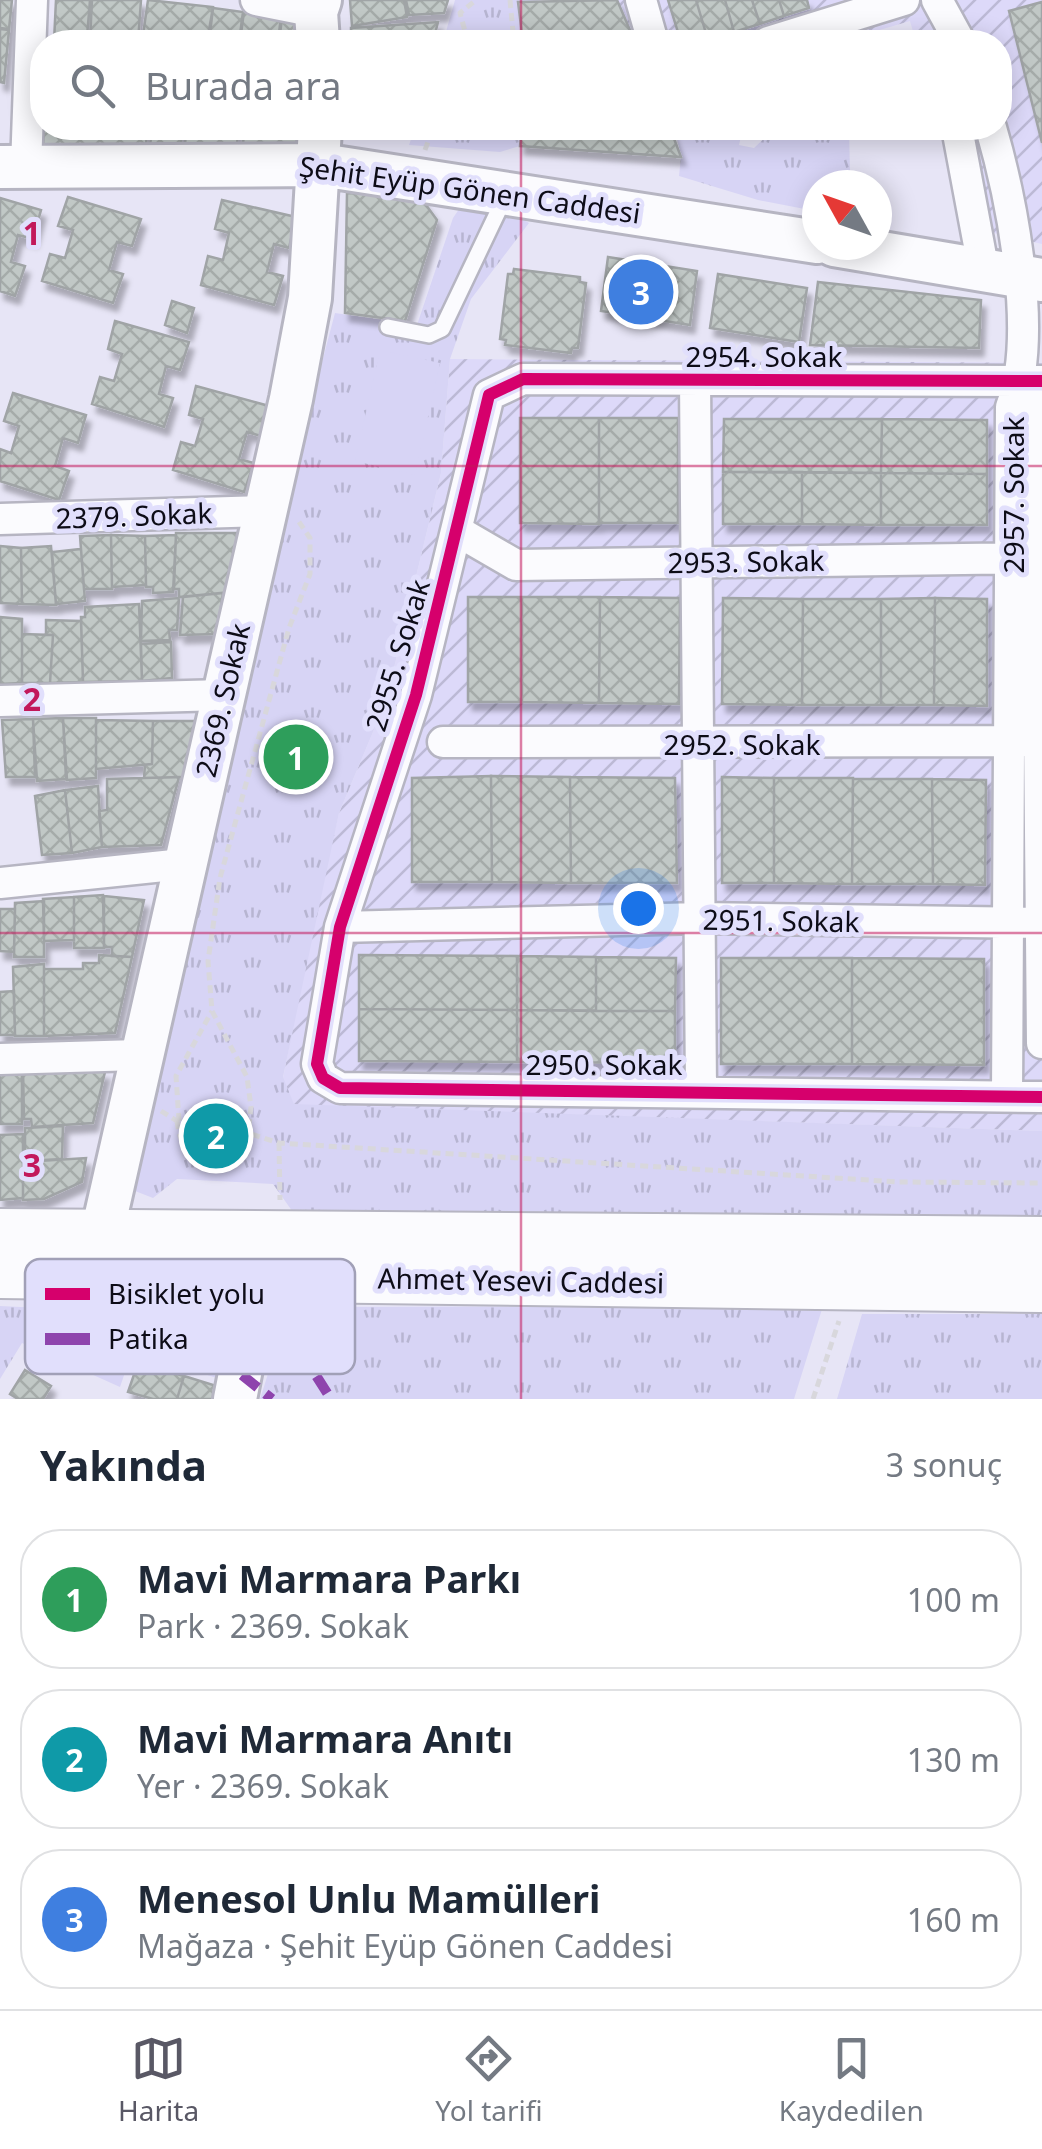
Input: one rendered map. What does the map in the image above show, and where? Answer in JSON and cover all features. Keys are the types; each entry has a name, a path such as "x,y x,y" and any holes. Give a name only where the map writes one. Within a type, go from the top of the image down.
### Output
{"main road":[{"name":"Ahmet Yesevi Caddesi","path":"0,1233 102,1233 262,1250 851,1286 1042,1288"},
{"name":"Ahmet Yesevi Caddesi","path":"164,1259 304,1246 602,1249 616,1239 1042,1241"},
{"name":"Ahmet Yesevi Caddesi","path":"0,1274 25,1272"}],"street":[{"path":"13,167 32,0"},
{"path":"256,0 318,18"},
{"path":"642,0 650,30"},
{"path":"807,30 904,0"},
{"path":"936,0 940,30"},
{"path":"936,0 953,30"},
{"path":"962,140 1015,276"},
{"path":"994,140 1011,210 1015,276"},
{"name":"Şehit Eyüp Gönen Caddesi","path":"13,167 320,146 508,190 802,239"},
{"name":"2369. Sokak","path":"102,1233 183,864 268,511 310,298 320,146"},
{"path":"892,255 1015,276"},
{"name":"2957. Sokak","path":"1015,276 1036,409 1031,558 1031,923 1042,1043"},
{"name":"2954. Sokak","path":"490,394 523,379 1032,381"},
{"path":"695,381 701,1090"},
{"name":"2955. Sokak","path":"340,927 416,695 459,532 477,434 490,394"},
{"name":"2379. Sokak","path":"0,519 268,511"},
{"name":"2953. Sokak","path":"459,532 516,566 1031,558"},
{"path":"0,701 224,696"},
{"name":"2952. Sokak","path":"443,742 698,745 1030,741"},
{"path":"0,883 183,864"},
{"name":"2951. Sokak","path":"340,927 702,918 1031,923"},
{"name":"2957. Sokak","path":"1006,1095 1031,923"},
{"name":"2950. Sokak","path":"340,927 317,1064 323,1078 340,1088 1042,1097"},
{"path":"0,1059 136,1073"},
{"path":"261,1259 262,1250"},
{"path":"235,1399 240,1374"}],"lane":[{"path":"388,327 430,335 442,329 508,190"}],"path":[{"path":"465,30 460,14 476,0"},
{"path":"510,0 516,30"},
{"path":"212,1011 176,1076 179,1140 188,1154 210,1165 229,1162 248,1134 247,1076 212,1011 208,960 220,878 288,628 306,595 310,574 310,538 288,513 268,511"},
{"path":"136,1073 178,1121"},
{"path":"178,1121 227,1113 239,1119 248,1134 280,1142 898,1182 1042,1182"},
{"path":"262,1250 280,1142"},
{"path":"210,1165 211,1178"},
{"path":"813,1399 851,1286"}],"shaded area":[{"path":"617,0 1042,0 1042,244 968,227 943,140 1012,140 1012,30 913,30 910,21 880,30 630,30"},
{"path":"450,359 1042,363 1042,1131 294,1105 283,1078 317,905 339,813 386,701 441,473"}],"green space":[{"path":"455,0 543,0 518,3 521,30 446,30"},
{"path":"411,140 521,140 520,146 500,152 409,145"},
{"path":"677,140 740,140 739,145 754,148 762,140 849,140 850,170 802,170 802,208 758,200 679,176"},
{"path":"472,190 529,223 471,299 450,359 441,473 386,701 339,813 283,1077 294,1104 1042,1131 1042,1219 295,1215 273,1184 177,1179 153,1198 135,1191 280,521 335,313 417,325 453,218"},
{"path":"380,350 440,363 415,475 355,461"},
{"path":"0,1306 25,1307 25,1344 22,1343 0,1379"},
{"path":"823,1306 794,1399 260,1399 268,1374 355,1374 355,1307"},
{"path":"862,1314 1042,1314 1042,1399 837,1399"},
{"path":"91,1374 124,1374 120,1387"}],"building":[{"path":"0,0 12,0 9,29 0,28"},
{"path":"56,0 90,0 88,30 55,30"},
{"path":"92,0 141,0 139,30 91,30"},
{"path":"148,0 213,7 209,30 144,30"},
{"path":"350,0 404,0 407,17 352,26"},
{"path":"406,0 448,0 444,13 409,15"},
{"path":"617,0 630,30 522,30 518,2"},
{"path":"668,0 696,0 705,30 677,30"},
{"path":"696,0 725,0 733,30 705,30"},
{"path":"725,0 752,0 760,24 733,30"},
{"path":"752,0 779,0 784,16 760,24"},
{"path":"779,0 807,0 809,8 784,16"},
{"path":"1042,2 1042,143 1009,11"},
{"path":"213,8 243,12 241,30 210,30"},
{"path":"244,11 281,16 279,30 242,30"},
{"path":"282,18 306,21 305,30 280,30"},
{"path":"438,22 436,30 351,28"},
{"path":"0,29 9,30 4,83 0,82"},
{"path":"43,140 146,140 146,147 43,145"},
{"path":"151,140 181,140 181,148 150,146"},
{"path":"185,140 237,140 237,148 185,146"},
{"path":"243,140 305,140 305,148 243,146"},
{"path":"521,140 675,140 681,157 520,146"},
{"path":"347,193 418,194 437,220 405,321 345,313"},
{"path":"68,197 141,219 132,246 117,242 109,270 123,274 113,303 42,281 50,254 65,258 73,230 58,226"},
{"path":"0,198 41,210 33,239 18,235 11,262 25,266 15,296 0,291"},
{"path":"222,200 296,217 289,248 274,244 267,272 283,276 274,305 201,285 208,256 223,260 229,233 215,229"},
{"path":"608,257 697,271 690,325 601,311"},
{"path":"514,269 580,277 580,282 586,283 578,348 572,348 571,353 505,345 506,340 500,339 508,274 513,274"},
{"path":"718,274 807,288 799,342 710,328"},
{"path":"818,282 981,300 979,348 810,345"},
{"path":"172,301 194,308 187,333 165,325"},
{"path":"115,321 189,342 180,370 166,366 159,394 173,398 164,427 92,404 100,377 114,381 122,354 108,349"},
{"path":"196,386 269,406 261,436 247,432 239,459 254,463 244,492 173,470 181,442 195,446 203,419 189,415"},
{"path":"13,393 86,415 78,443 63,438 55,466 69,471 59,500 0,481 0,449 11,453 19,426 4,421"},
{"path":"520,418 599,418 599,524 520,523"},
{"path":"599,418 678,418 678,523 599,523"},
{"path":"724,419 882,419 881,473 723,472"},
{"path":"882,419 987,420 987,474 881,473"},
{"path":"723,472 802,472 802,524 723,524"},
{"path":"802,472 881,473 881,525 802,524"},
{"path":"881,473 987,474 987,525 881,525"},
{"path":"176,533 241,533 231,592 179,597 179,589 174,589"},
{"path":"111,535 112,589 84,589 80,536"},
{"path":"111,535 145,536 146,585 112,587"},
{"path":"176,535 173,592 153,593 153,587 146,587 145,536"},
{"path":"0,546 21,548 22,604 0,603"},
{"path":"51,546 56,605 22,604 21,548"},
{"path":"81,549 85,601 56,604 52,552"},
{"path":"223,593 217,634 180,635 183,597"},
{"path":"468,597 522,597 522,702 468,702"},
{"path":"522,597 600,597 599,703 522,702"},
{"path":"600,597 680,598 679,704 599,703"},
{"path":"179,598 177,630 169,630 170,640 141,641 142,601"},
{"path":"723,598 803,599 802,705 722,704"},
{"path":"935,598 987,599 987,706 934,705"},
{"path":"935,598 934,705 881,705 881,599"},
{"path":"803,599 881,599 881,705 802,705"},
{"path":"139,604 142,681 83,682 81,617 85,617 85,607"},
{"path":"0,617 22,619 22,683 0,684"},
{"path":"46,620 81,621 83,682 50,683 53,635 46,635"},
{"path":"22,634 53,635 50,683 22,683"},
{"path":"171,642 172,678 142,681 141,644"},
{"path":"63,718 96,718 96,778 67,780"},
{"path":"63,718 66,779 37,781 33,719"},
{"path":"33,719 35,777 6,777 2,720"},
{"path":"96,720 153,721 152,764 96,769"},
{"path":"153,721 196,721 185,777 144,778 145,765 152,764"},
{"path":"491,776 492,882 412,882 412,778"},
{"path":"491,776 570,777 571,883 492,882"},
{"path":"179,777 161,845 102,847 99,811 107,810 107,779"},
{"path":"570,777 675,778 677,883 571,883"},
{"path":"722,777 774,778 774,883 722,883"},
{"path":"774,778 853,778 852,884 774,883"},
{"path":"853,779 932,779 933,884 852,884"},
{"path":"932,779 986,780 985,885 933,884"},
{"path":"98,786 102,847 72,853 65,790"},
{"path":"65,790 72,853 42,855 35,796"},
{"path":"103,895 104,948 74,948 74,897"},
{"path":"104,896 144,900 132,957 112,956 112,947 104,947"},
{"path":"74,897 74,940 44,941 43,899"},
{"path":"44,901 44,957 14,957 15,903"},
{"path":"0,909 15,909 14,952 0,951"},
{"path":"99,955 132,957 115,1033 44,1036 44,969 83,969 83,963 99,963"},
{"path":"359,955 517,956 517,1010 359,1009"},
{"path":"517,956 596,957 596,1011 517,1010"},
{"path":"596,957 676,958 675,1011 596,1011"},
{"path":"721,958 852,958 852,1064 721,1064"},
{"path":"852,958 984,959 984,1065 852,1064"},
{"path":"44,964 44,1036 15,1036 13,967"},
{"path":"14,991 15,1035 0,1035 0,992"},
{"path":"359,1009 517,1010 517,1062 359,1061"},
{"path":"517,1010 675,1011 675,1063 517,1062"},
{"path":"23,1068 105,1072 93,1123 32,1127 31,1119 24,1119"},
{"path":"0,1071 22,1071 22,1124 0,1124"},
{"path":"63,1126 62,1159 25,1161 25,1128"},
{"path":"23,1134 23,1198 0,1200 0,1135"},
{"path":"86,1158 82,1182 44,1199 23,1200 23,1162"},
{"path":"25,1370 25,1374 51,1386 43,1399 18,1399 10,1394"},
{"path":"134,1374 184,1376 177,1399 153,1399 128,1392"},
{"path":"184,1376 223,1388 219,1399 177,1399"}],"marked path":[{"path":"315,1374 331,1399"},
{"path":"242,1375 272,1399"}],"cycle path":[{"path":"1042,381 523,379 489,395 416,695 340,927 317,1064 323,1078 340,1088 1042,1097"}],"place":[{"name":"Menesol Unlu Mamülleri","path":"641,292"},
{"name":"Mavi Marmara Parkı","path":"296,757"},
{"name":"Mavi Marmara Anıtı","path":"216,1136"}]}
